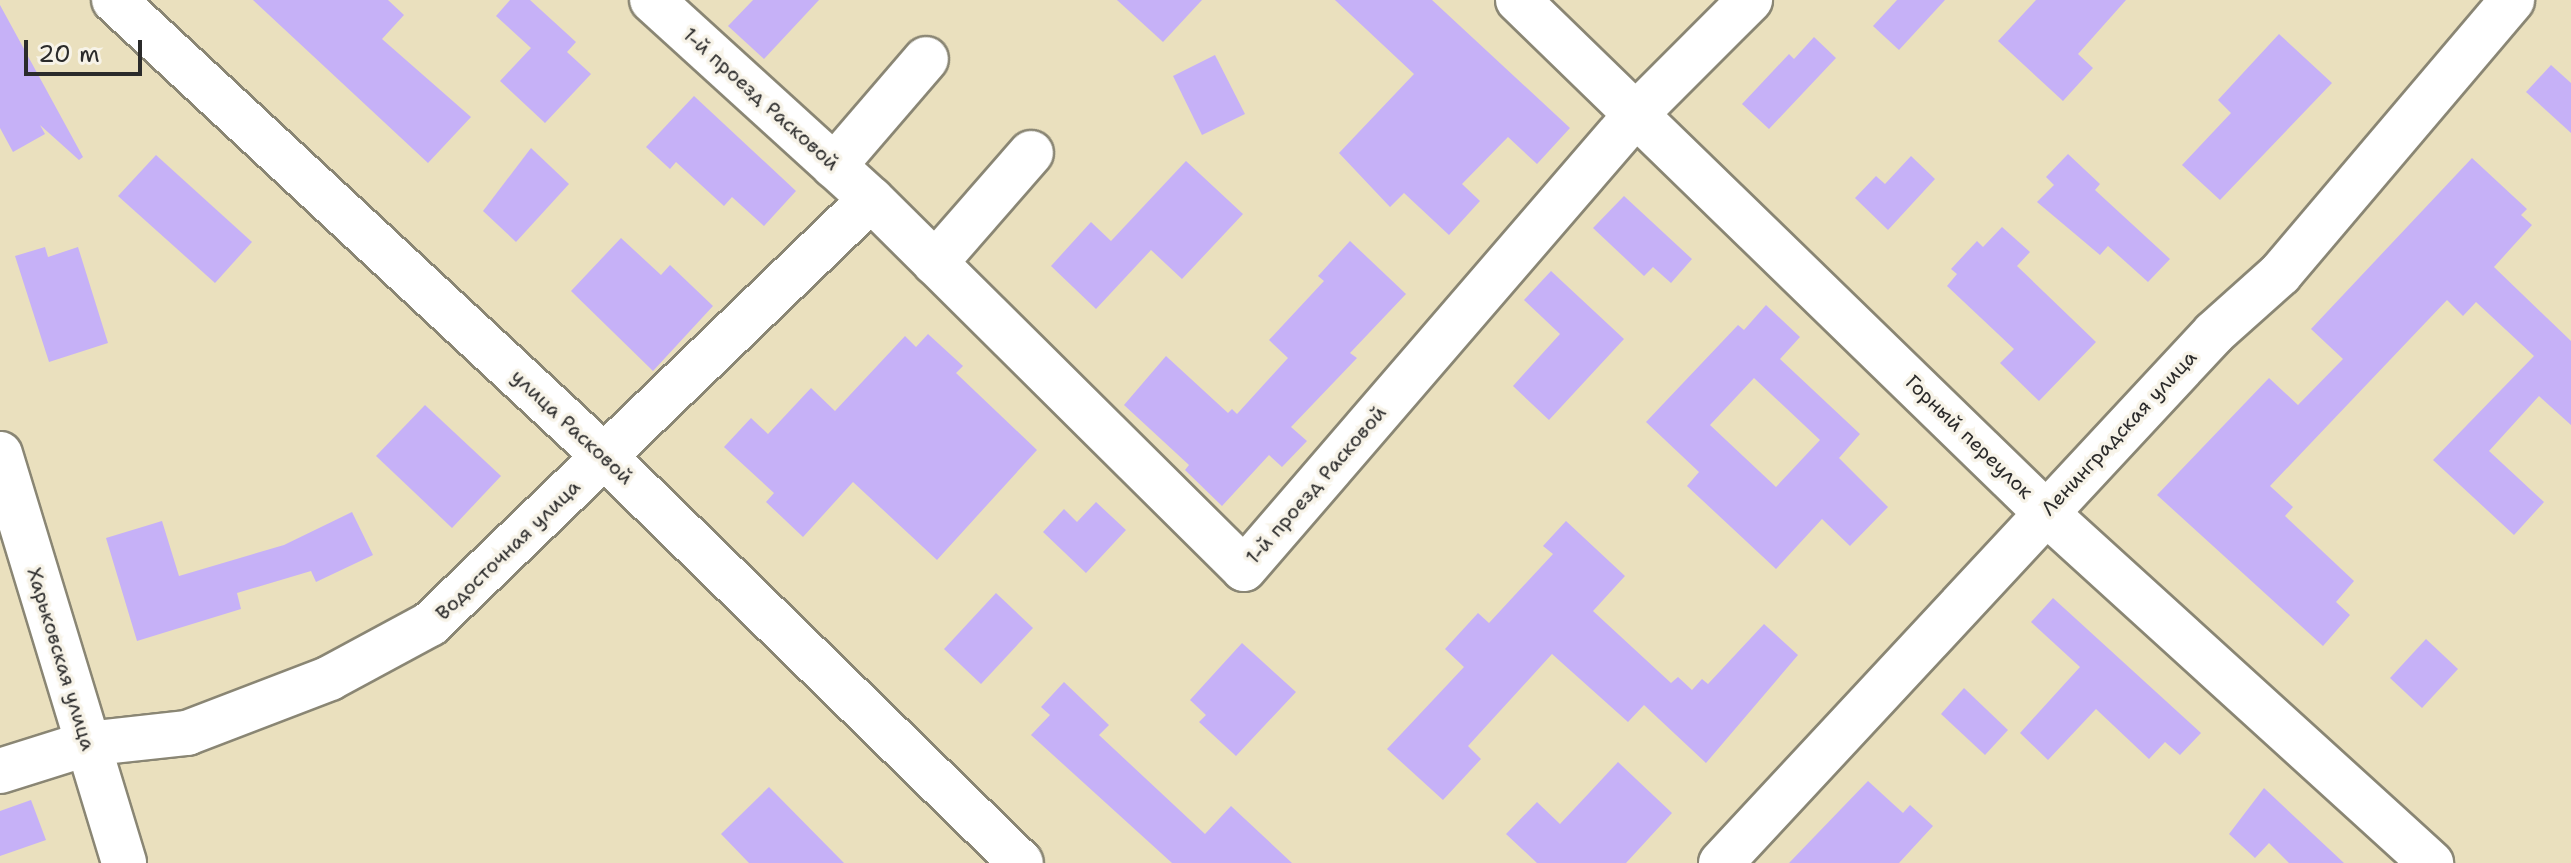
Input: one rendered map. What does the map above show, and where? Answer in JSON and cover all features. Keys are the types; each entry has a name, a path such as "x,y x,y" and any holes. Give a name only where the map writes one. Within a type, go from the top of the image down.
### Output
{"street":[{"name":"улица Расковой","path":"114,0 605,457 1021,863"},
{"name":"1-й проезд Расковой","path":"652,0 871,199 1244,569 1637,113"},
{"name":"Горный переулок","path":"1518,0 2045,512 2431,863"},
{"path":"1637,113 1750,0"},
{"name":"Ленинградская улица","path":"1721,863 2214,333 2280,274 2512,0"},
{"path":"834,166 926,59"},
{"path":"935,263 1031,153"},
{"path":"605,457 871,199"},
{"name":"Харьковская улица","path":"0,454 124,863"},
{"name":"Водосточная улица","path":"0,771 86,744 187,733 330,678 430,624 605,457"}],"building":[{"path":"253,0 388,0 404,15 382,39 471,117 428,163"},
{"path":"510,0 530,0 576,42 567,52 591,74 545,123 500,81 531,48 496,16"},
{"path":"753,0 819,0 764,59 728,26"},
{"path":"1117,0 1202,0 1163,42"},
{"path":"1335,0 1432,0 1570,128 1537,164 1508,137 1462,184 1480,201 1449,235 1404,193 1390,207 1339,153 1414,74"},
{"path":"1897,0 1945,0 1899,50 1873,26"},
{"path":"2036,0 2126,0 2078,54 2093,68 2063,101 1998,41"},
{"path":"0,5 83,157 79,160 40,125 45,134 13,152 0,128"},
{"path":"2279,34 2332,83 2220,200 2182,165 2231,113 2218,100"},
{"path":"1814,37 1836,58 1769,129 1742,104 1789,54 1794,59"},
{"path":"1215,55 1245,114 1202,135 1173,76"},
{"path":"2551,65 2571,83 2571,133 2526,92"},
{"path":"694,96 796,191 764,226 732,197 724,206 676,162 670,169 646,147"},
{"path":"531,148 569,184 516,242 483,211"},
{"path":"2068,154 2100,184 2095,190 2170,259 2148,282 2108,246 2100,255 2037,202 2054,185 2046,177"},
{"path":"156,155 252,242 215,283 118,196"},
{"path":"1911,156 1935,179 1888,230 1855,198 1876,176 1885,184"},
{"path":"2472,158 2527,209 2521,215 2532,225 2494,267 2571,341 2571,425 2539,396 2489,451 2544,502 2514,535 2433,460 2534,356 2476,302 2463,316 2447,300 2270,486 2293,507 2285,516 2354,581 2336,602 2350,615 2323,646 2157,495 2269,378 2298,405 2343,359 2311,329"},
{"path":"1186,161 1243,214 1182,279 1151,250 1096,309 1051,266 1091,222 1111,241"},
{"path":"1624,196 1692,259 1671,283 1653,267 1644,276 1593,228"},
{"path":"2002,227 2030,252 2017,266 2096,342 2039,401 2000,363 2014,349 1947,286 1957,274 1951,269 1977,241 1983,247"},
{"path":"621,238 661,275 670,265 713,306 653,371 571,291"},
{"path":"1350,241 1406,294 1350,353 1357,358 1291,427 1307,441 1282,467 1269,455 1222,506 1185,470 1189,465 1124,405 1166,356 1228,413 1232,409 1237,414 1288,358 1269,340 1324,281 1318,276"},
{"path":"45,247 48,257 78,247 108,343 49,362 15,256"},
{"path":"1551,271 1624,339 1549,420 1513,386 1560,334 1524,300"},
{"path":"1766,305 1800,337 1780,359 1860,434 1839,458 1888,507 1850,546 1822,519 1776,569 1687,486 1699,472 1646,422 1738,325 1744,330","holes":["1754,378 1820,440 1776,487 1710,425"]},
{"path":"928,334 963,366 956,373 1037,450 937,560 853,482 803,537 766,502 774,493 724,447 751,418 768,434 811,388 835,411 905,336 916,347"},
{"path":"425,405 501,476 452,528 376,456"},
{"path":"1096,502 1126,530 1086,573 1043,532 1064,509 1077,522"},
{"path":"352,512 373,555 316,582 311,571 237,593 241,609 137,641 106,538 162,521 179,576 284,545"},
{"path":"1566,521 1625,576 1593,611 1671,683 1678,677 1692,690 1702,679 1708,684 1764,624 1798,655 1706,763 1644,705 1628,722 1552,654 1468,746 1481,759 1443,800 1387,749 1464,667 1445,649 1478,613 1489,623 1553,554 1543,546"},
{"path":"996,593 1033,628 981,684 944,649"},
{"path":"2053,598 2201,733 2180,755 2165,742 2149,759 2096,709 2048,760 2020,733 2080,667 2031,622"},
{"path":"2426,639 2458,669 2422,708 2390,678"},
{"path":"1242,643 1296,692 1236,756 1199,722 1206,715 1190,700"},
{"path":"1064,682 1109,725 1099,735 1205,834 1231,806 1292,863 1172,863 1031,735 1050,715 1041,707"},
{"path":"1964,688 2008,730 1985,755 1941,714"},
{"path":"1618,762 1672,813 1626,863 1537,863 1506,834 1537,802 1560,824"},
{"path":"1868,781 1903,813 1910,805 1933,826 1899,863 1789,863"},
{"path":"769,787 844,863 749,863 721,834"},
{"path":"2264,788 2344,863 2289,863 2269,843 2255,858 2229,834"},
{"path":"31,800 46,840 0,856 0,811"}]}
